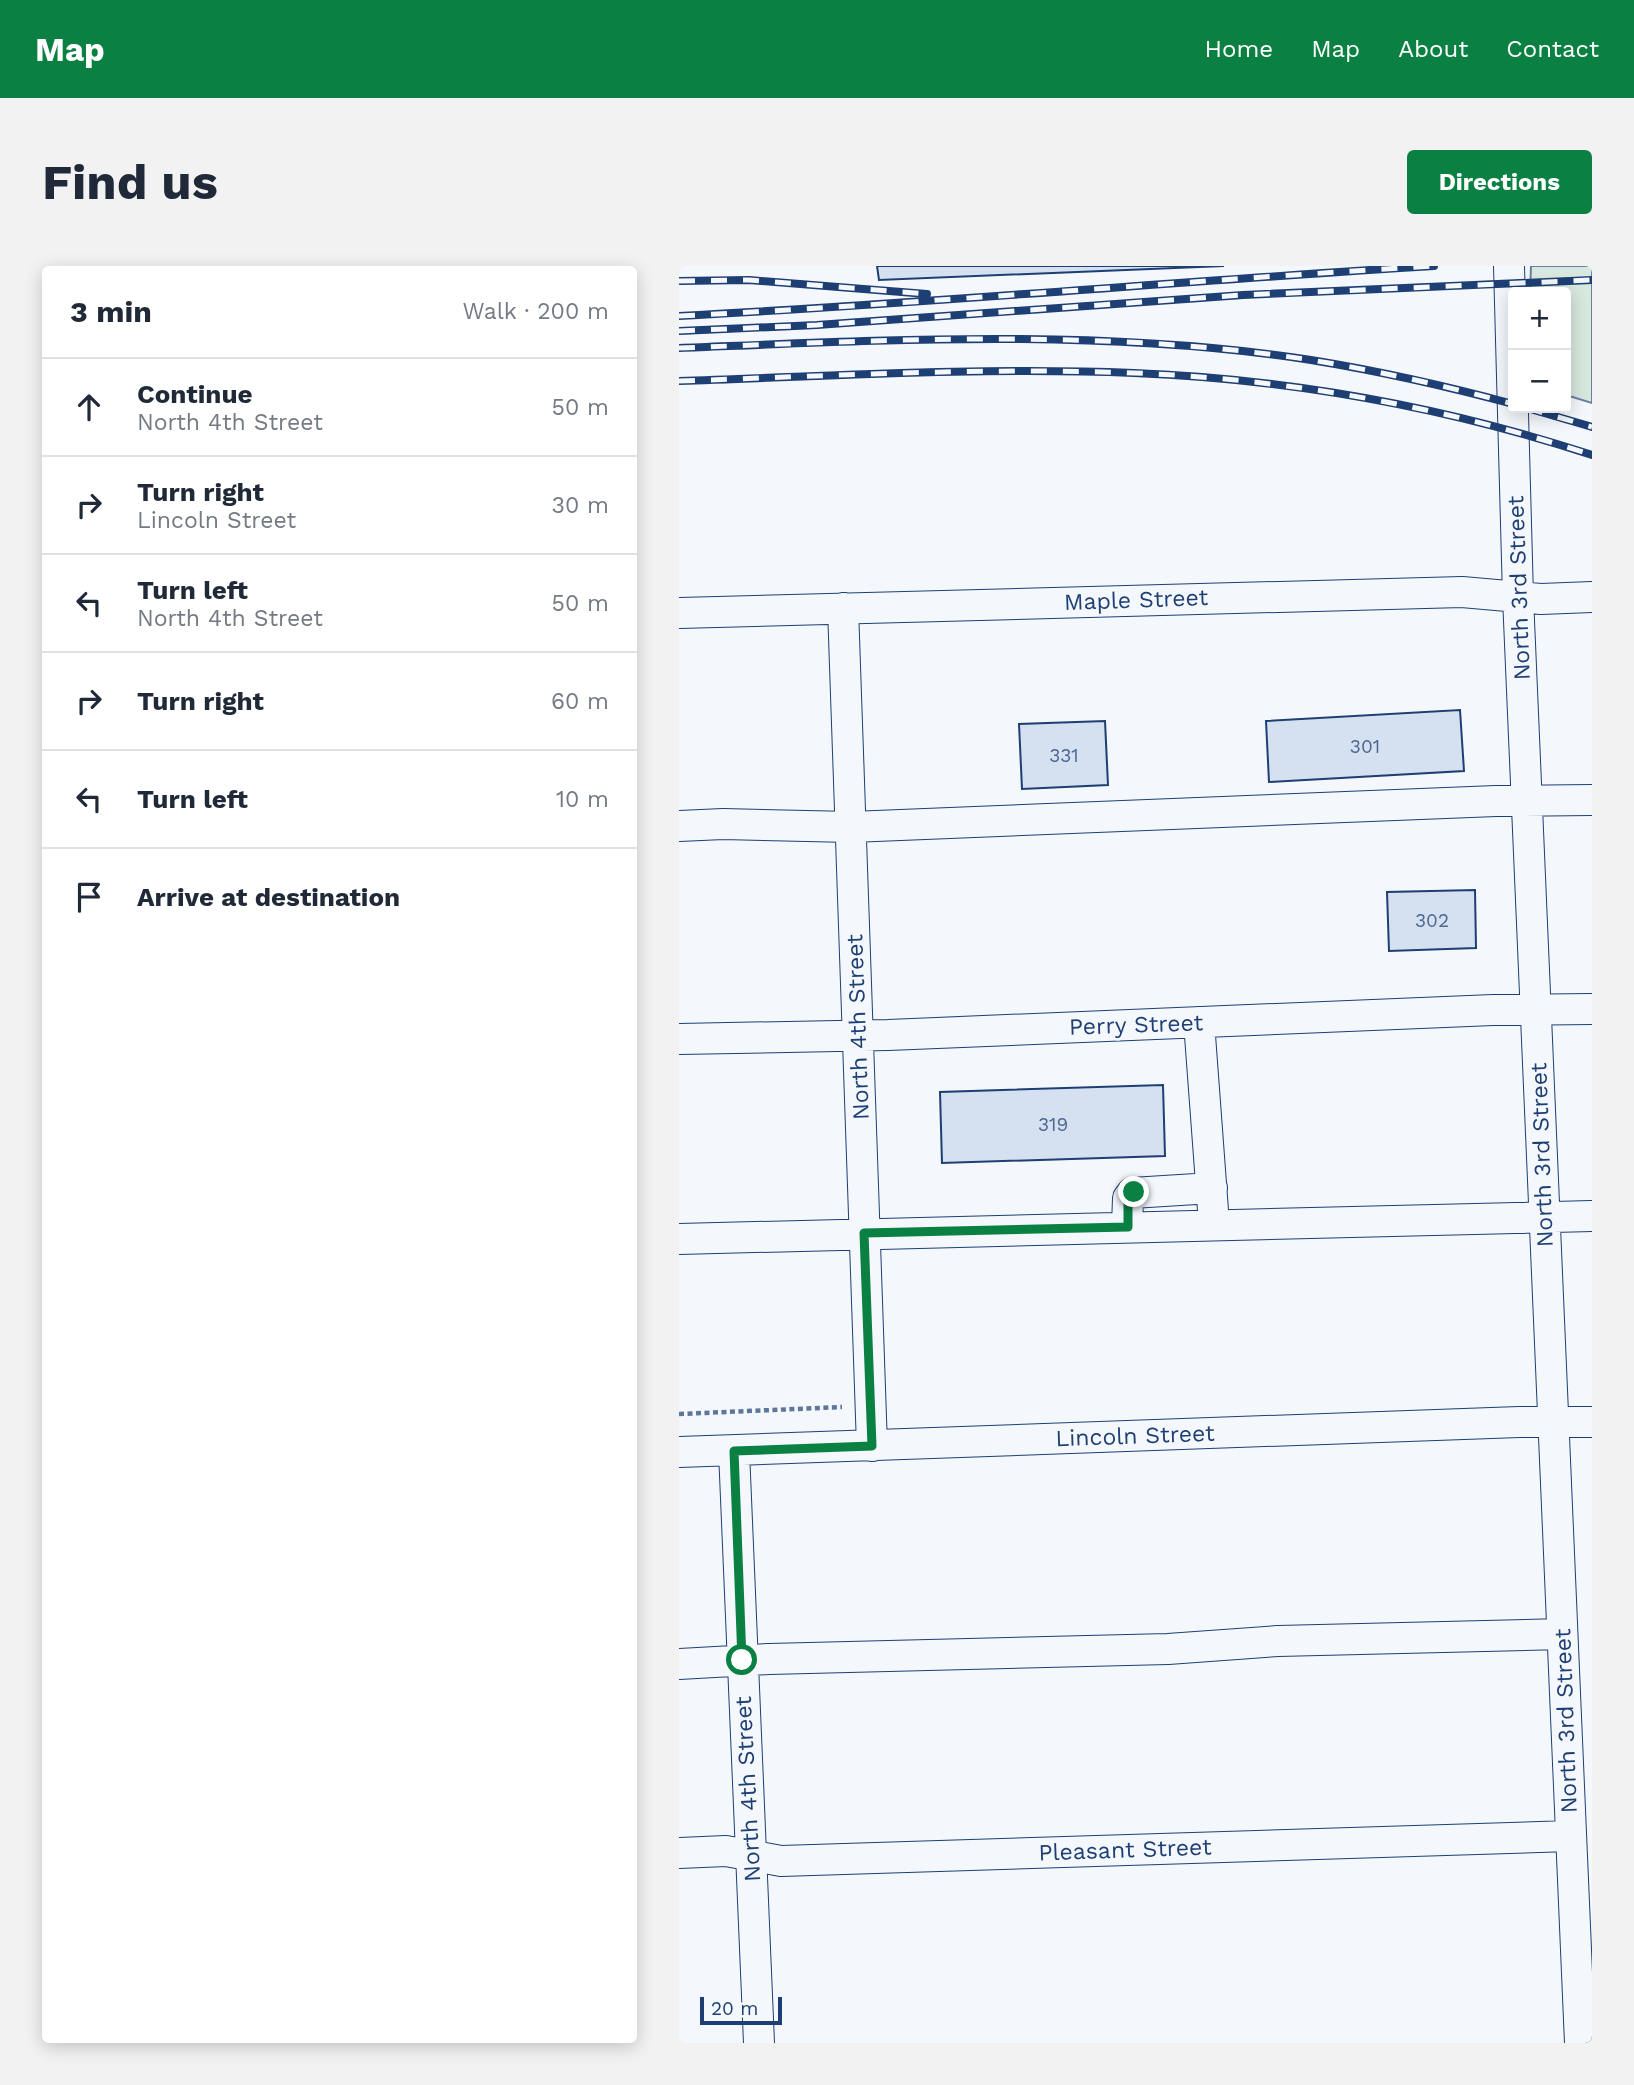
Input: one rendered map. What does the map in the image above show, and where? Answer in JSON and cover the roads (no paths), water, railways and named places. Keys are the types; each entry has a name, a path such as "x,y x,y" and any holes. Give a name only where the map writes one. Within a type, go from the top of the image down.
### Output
{"street":[{"name":"North 3rd Street","path":"1509,266 1518,597 1580,2043"},
{"name":"Maple Street","path":"679,613 1462,592 1541,599 1592,597"},
{"name":"North 4th Street","path":"843,608 872,1446"},
{"path":"679,826 723,824 851,827 1592,800"},
{"name":"Perry Street","path":"679,1039 1592,1009"},
{"path":"1199,1022 1214,1224"},
{"path":"1128,1227 1128,1198 1132,1193 1212,1188"},
{"path":"679,1239 1592,1216"},
{"name":"Lincoln Street","path":"679,1452 1592,1422"},
{"name":"North 4th Street","path":"734,1451 759,2043"},
{"path":"679,1664 1168,1649 1278,1641 1562,1634"},
{"name":"Pleasant Street","path":"679,1853 726,1851 781,1861 1571,1836"}],"railway":[{"path":"679,316 1434,266"},
{"path":"679,281 749,280 927,294"},
{"path":"679,331 817,325 1243,295 1592,280"},
{"path":"679,348 995,339 1153,344 1311,360 1412,379 1508,403"},
{"path":"679,381 1020,371 1192,376 1366,398 1480,423 1592,455"},
{"path":"1544,413 1592,427"}]}
